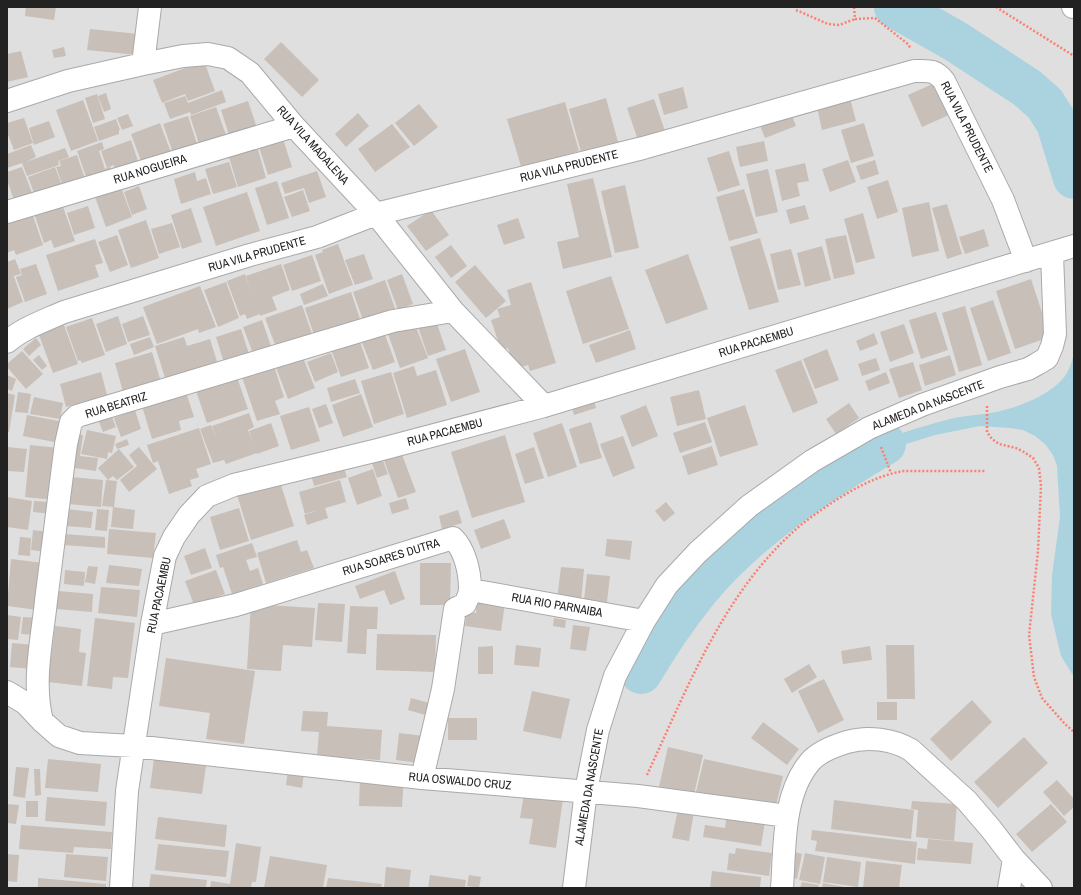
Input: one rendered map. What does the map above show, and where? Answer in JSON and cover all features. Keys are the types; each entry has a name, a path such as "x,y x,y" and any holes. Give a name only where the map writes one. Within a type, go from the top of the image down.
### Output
{"street":[{"path":"143,64 150,7"},
{"name":"RUA VILA MADALENA","path":"7,101 68,81 183,56 208,54 228,58 250,73 294,126 376,214 453,310 544,406"},
{"name":"RUA VILA PRUDENTE","path":"7,342 34,325 64,312 250,255 317,237 376,214 643,148 914,71 928,71 938,74 944,80 1003,200 1026,261"},
{"name":"RUA NOGUEIRA","path":"7,212 294,126"},
{"name":"RUA PACAEMBU","path":"121,888 127,791 152,624 165,556 174,537 189,514 207,496 234,485 385,448 544,406 1052,254 1074,246"},
{"name":"ALAMEDA DA NASCENTE","path":"574,888 586,791 598,730 615,676 644,621 668,585 698,552 749,506 812,461 869,428 922,405 1000,377 1028,369 1047,358 1055,334 1052,254"},
{"name":"RUA BEATRIZ","path":"42,721 38,706 37,694 40,654 66,444 71,422 77,416 393,321 453,310"},
{"name":"RUA SOARES DUTRA","path":"152,624 236,605 453,538 462,548 467,565 471,590"},
{"path":"422,778 442,689 455,610 465,604 471,590"},
{"name":"RUA RIO PARNAIBA","path":"471,590 644,621"},
{"path":"7,692 25,703 59,736 80,743 133,746"},
{"path":"782,888 788,816 796,782 810,761 831,747 855,740 881,740 903,745 911,750 967,801 1014,859 1041,888"},
{"name":"RUA OSWALDO CRUZ","path":"133,746 422,778 638,796 788,816"},
{"path":"1009,888 1014,859"}],"path":[{"path":"854,7 855,19"},
{"path":"996,7 1074,56"},
{"path":"796,10 828,24 839,25 855,19 875,18 909,45 914,71"},
{"path":"988,406 987,432 992,440 998,444 1016,448 1024,452 1033,458 1039,468 1041,486 1038,551 1029,635 1034,677 1042,698 1074,732"},
{"path":"884,453 892,472"},
{"path":"638,796 709,643 737,598 769,556 794,530 816,513 851,491 892,472 985,471"}],"shaded area":[{"path":"7,7 1074,7 1074,888 7,888"}],"water":[{"path":"1074,353 1074,677 1061,656 1051,614 1052,575 1060,517 1057,466 1053,455 1045,444 1035,436 1023,430 980,426 935,435 887,450 884,439 954,418 1005,410 1034,399 1052,389 1059,383 1070,368"}],"building":[{"path":"26,7 56,7 54,20 25,16"},
{"path":"90,29 139,34 137,55 87,50"},
{"path":"281,42 319,80 302,97 264,59"},
{"path":"64,47 66,56 54,58 52,50"},
{"path":"21,51 28,77 7,82 7,54"},
{"path":"204,61 215,91 188,101 185,94 162,103 153,80"},
{"path":"937,82 951,114 922,127 908,95"},
{"path":"683,87 688,108 664,115 658,94"},
{"path":"222,90 226,102 191,115 190,112 170,119 164,103 185,96 188,103"},
{"path":"106,93 111,109 104,112 98,96"},
{"path":"97,94 105,119 93,123 85,98"},
{"path":"606,98 618,142 581,152 569,109"},
{"path":"850,98 856,121 822,130 817,107"},
{"path":"654,99 666,134 639,143 627,108"},
{"path":"83,100 98,141 71,151 56,110"},
{"path":"248,101 257,128 230,138 221,110"},
{"path":"565,102 579,151 559,157 561,162 523,173 507,119"},
{"path":"419,104 438,127 414,146 395,123"},
{"path":"216,107 226,135 212,140 201,150 190,116"},
{"path":"790,111 796,126 765,138 759,123"},
{"path":"358,113 369,126 346,147 335,134"},
{"path":"128,114 133,126 122,130 117,118"},
{"path":"188,116 199,150 175,159 163,124"},
{"path":"24,118 33,143 14,150 7,132 7,123"},
{"path":"116,119 120,130 119,134 99,141 94,127"},
{"path":"49,121 55,137 34,145 29,128"},
{"path":"160,123 173,158 144,169 131,134"},
{"path":"864,123 874,156 851,163 841,130"},
{"path":"392,124 410,147 375,172 358,149"},
{"path":"283,139 292,167 268,175 259,147"},
{"path":"131,140 139,164 116,172 114,165 107,168 101,151"},
{"path":"764,141 768,161 740,167 736,147"},
{"path":"102,142 104,149 99,151 105,169 110,167 114,176 89,185 77,151"},
{"path":"31,145 36,157 26,162 65,148 69,157 58,161 59,165 27,176 22,163 7,168 7,154"},
{"path":"257,146 266,178 238,187 228,154"},
{"path":"729,151 740,185 718,192 707,158"},
{"path":"77,155 85,179 64,189 56,167 61,166 59,161"},
{"path":"848,160 856,182 830,192 822,169"},
{"path":"875,160 879,174 861,180 856,166"},
{"path":"229,162 237,187 213,194 205,169"},
{"path":"805,163 809,181 797,183 800,196 782,201 775,170"},
{"path":"22,167 32,193 14,200 7,180 7,172"},
{"path":"55,167 63,188 36,198 28,177"},
{"path":"768,169 778,212 756,217 746,174"},
{"path":"317,171 326,197 309,203 304,188 285,194 281,183"},
{"path":"195,172 197,181 206,178 211,194 181,204 174,179"},
{"path":"593,178 612,257 563,269 557,242 579,237 567,184"},
{"path":"888,180 898,212 877,219 867,187"},
{"path":"277,181 289,218 267,225 255,188"},
{"path":"625,185 639,248 615,253 601,191"},
{"path":"139,186 147,209 132,215 124,192"},
{"path":"121,187 132,217 106,227 95,197"},
{"path":"744,189 758,233 729,241 716,197"},
{"path":"303,190 310,211 292,217 284,197"},
{"path":"247,192 260,231 216,246 203,207"},
{"path":"61,201 75,241 54,248 51,240 44,243 33,210"},
{"path":"929,202 939,251 912,257 902,208"},
{"path":"947,204 962,254 947,259 932,208"},
{"path":"805,205 809,219 790,224 786,210"},
{"path":"88,206 95,228 74,235 67,213"},
{"path":"191,208 202,242 182,249 171,215"},
{"path":"31,210 43,245 16,255 14,250 7,253 7,218"},
{"path":"431,210 449,235 426,251 407,226"},
{"path":"863,213 875,258 856,263 844,219"},
{"path":"518,218 525,238 504,245 497,225"},
{"path":"146,220 159,258 131,268 118,230"},
{"path":"172,223 180,247 159,254 151,229"},
{"path":"984,229 989,246 965,254 959,237"},
{"path":"117,235 128,265 110,272 98,242"},
{"path":"846,235 855,274 834,279 825,239"},
{"path":"760,238 779,302 749,310 730,247"},
{"path":"95,239 103,263 95,265 99,277 58,291 46,255"},
{"path":"338,244 353,285 329,294 315,255 323,252 322,250"},
{"path":"451,245 467,266 451,278 435,257"},
{"path":"822,246 831,280 805,287 797,253"},
{"path":"791,249 801,285 778,290 770,254"},
{"path":"364,254 373,279 355,285 345,260"},
{"path":"688,254 708,309 666,324 645,270"},
{"path":"312,255 321,281 292,291 283,265"},
{"path":"15,259 21,274 14,276 13,274 23,302 7,309 7,262"},
{"path":"36,264 47,294 25,302 16,277 22,275 20,269"},
{"path":"281,264 290,290 272,297 277,310 247,319 245,314 240,316 227,281 245,274 254,301 246,276"},
{"path":"475,265 506,301 486,318 455,282"},
{"path":"402,274 413,304 398,310 387,280"},
{"path":"611,276 629,329 583,344 566,291"},
{"path":"1031,279 1050,337 1015,349 996,291"},
{"path":"385,280 397,314 365,326 353,292"},
{"path":"226,282 239,318 218,327 204,290"},
{"path":"531,282 556,363 530,371 528,365 515,369 508,348 501,350 491,320 500,317 497,309 511,305 507,290"},
{"path":"323,284 328,296 304,305 300,294"},
{"path":"200,286 216,327 199,333 198,329 157,344 143,307"},
{"path":"351,292 360,319 314,335 305,308"},
{"path":"993,300 1011,353 988,361 970,308"},
{"path":"302,305 313,337 277,350 265,318"},
{"path":"965,306 982,365 959,372 942,313"},
{"path":"936,312 948,350 921,359 909,320"},
{"path":"118,316 127,344 106,352 96,324"},
{"path":"143,316 150,335 128,342 122,324"},
{"path":"92,318 105,355 82,363 80,360 78,361 66,327"},
{"path":"262,320 273,352 255,359 243,327"},
{"path":"436,321 446,350 428,356 418,327"},
{"path":"414,322 428,358 400,368 387,331"},
{"path":"904,324 914,353 890,362 880,332"},
{"path":"64,325 78,364 53,373 39,335"},
{"path":"241,329 249,354 224,363 216,337"},
{"path":"630,330 636,349 596,363 589,345"},
{"path":"384,332 395,362 373,370 361,340"},
{"path":"874,333 878,344 860,351 856,341"},
{"path":"150,337 154,347 134,355 130,344"},
{"path":"184,337 187,346 210,339 218,365 166,381 155,346"},
{"path":"36,338 41,345 29,356 23,349"},
{"path":"359,339 369,368 341,377 331,349"},
{"path":"465,349 480,392 451,402 436,359"},
{"path":"827,349 839,380 815,389 803,359"},
{"path":"22,351 43,374 26,389 7,367 7,364"},
{"path":"152,352 161,382 123,392 115,363"},
{"path":"331,353 338,372 315,382 307,362"},
{"path":"39,355 47,366 42,370 33,360"},
{"path":"302,355 315,388 288,399 275,365"},
{"path":"950,355 956,375 925,386 919,365"},
{"path":"876,358 880,370 862,376 858,364"},
{"path":"801,360 818,403 793,413 775,370"},
{"path":"913,362 922,390 899,398 889,369"},
{"path":"274,366 284,397 275,401 280,414 257,421 242,377"},
{"path":"414,366 417,376 436,370 447,405 407,418 393,373"},
{"path":"101,372 107,395 66,407 60,384"},
{"path":"391,372 404,414 374,424 361,381"},
{"path":"886,372 890,383 869,391 865,381"},
{"path":"7,375 16,379 12,391 7,389"},
{"path":"237,377 248,409 207,423 196,391"},
{"path":"355,379 360,393 331,402 327,388"},
{"path":"699,390 706,419 677,426 670,397"},
{"path":"18,392 31,394 28,413 15,412"},
{"path":"186,392 194,417 179,421 181,430 152,439 142,406"},
{"path":"7,393 15,395 9,432 7,432"},
{"path":"361,394 373,427 343,437 332,405"},
{"path":"34,397 63,403 60,419 30,414"},
{"path":"593,397 596,408 574,415 571,404"},
{"path":"849,403 859,418 836,434 826,419"},
{"path":"326,404 333,423 319,428 312,409"},
{"path":"646,405 658,436 632,447 620,416"},
{"path":"745,405 758,445 720,457 707,418"},
{"path":"309,407 320,441 291,450 280,416"},
{"path":"135,410 141,429 121,437 114,418"},
{"path":"110,412 116,427 103,432 97,417"},
{"path":"249,413 254,427 248,430 257,453 226,464 224,460 213,463 200,429 211,425 217,440 212,426"},
{"path":"27,415 64,422 60,443 23,436"},
{"path":"591,422 602,458 580,464 569,429"},
{"path":"705,422 712,442 680,453 673,433"},
{"path":"271,423 279,446 257,454 249,431"},
{"path":"562,423 577,467 548,477 533,433"},
{"path":"199,428 211,464 196,469 199,477 190,480 192,486 169,494 158,461 153,463 147,445"},
{"path":"87,430 116,436 112,453 108,452 107,459 81,454"},
{"path":"73,434 83,435 80,456 98,458 96,471 68,467"},
{"path":"505,435 525,502 472,518 451,452"},
{"path":"623,436 635,468 613,477 600,444"},
{"path":"127,439 129,445 117,449 115,444"},
{"path":"30,445 59,448 54,500 25,497"},
{"path":"712,446 718,465 688,475 682,456"},
{"path":"7,447 27,449 24,472 7,471"},
{"path":"139,447 157,469 129,492 120,480 137,466 129,455"},
{"path":"534,447 544,478 525,484 515,454"},
{"path":"119,449 134,467 117,480 113,476 108,480 98,468"},
{"path":"400,449 416,492 398,498 382,455"},
{"path":"381,456 388,474 377,478 371,460"},
{"path":"343,465 347,477 314,486 311,474"},
{"path":"373,469 382,496 357,505 348,478"},
{"path":"71,477 103,480 101,507 68,504"},
{"path":"106,480 117,481 114,507 102,506"},
{"path":"340,480 346,502 305,514 299,492"},
{"path":"280,482 294,526 251,540 237,495"},
{"path":"7,497 32,501 28,530 7,527"},
{"path":"406,498 409,509 392,514 389,503"},
{"path":"34,501 54,502 52,514 33,512"},
{"path":"666,502 675,513 664,522 655,511"},
{"path":"113,507 135,510 133,529 111,527"},
{"path":"239,508 249,541 220,550 210,517"},
{"path":"325,508 328,518 307,525 304,515"},
{"path":"67,509 93,512 91,528 66,526"},
{"path":"97,509 109,510 107,531 95,530"},
{"path":"458,510 462,523 442,529 439,516"},
{"path":"504,519 511,538 481,549 474,530"},
{"path":"109,529 156,533 153,558 107,554"},
{"path":"33,530 50,532 47,552 31,550"},
{"path":"63,534 105,537 105,548 63,545"},
{"path":"20,537 31,538 30,556 18,555"},
{"path":"607,539 632,541 630,560 605,556"},
{"path":"297,540 301,552 307,550 314,568 266,583 257,553"},
{"path":"252,543 257,557 246,560 250,571 258,568 263,584 232,594 223,567 220,568 216,555"},
{"path":"205,548 212,568 191,575 184,556"},
{"path":"11,559 44,563 38,610 7,606"},
{"path":"420,563 451,563 450,605 420,605"},
{"path":"109,565 142,569 139,586 106,583"},
{"path":"88,566 98,567 95,584 85,582"},
{"path":"561,567 584,569 581,602 557,600"},
{"path":"65,570 85,572 84,586 64,584"},
{"path":"216,570 225,594 194,605 185,581"},
{"path":"395,571 405,599 390,605 384,590 360,599 355,586"},
{"path":"587,574 610,576 607,602 584,600"},
{"path":"101,587 140,590 137,617 98,613"},
{"path":"58,591 93,594 92,612 56,609"},
{"path":"477,599 505,603 501,631 465,626 467,611 476,613"},
{"path":"318,603 345,604 342,642 315,640"},
{"path":"251,604 315,608 312,647 283,645 281,671 247,669"},
{"path":"350,606 378,607 377,629 367,629 366,654 347,653"},
{"path":"7,615 21,617 18,640 7,639"},
{"path":"23,617 38,618 36,635 21,634"},
{"path":"95,618 135,623 128,678 113,677 112,689 87,686"},
{"path":"554,618 566,620 565,628 553,626"},
{"path":"573,625 590,627 586,651 570,649"},
{"path":"55,626 81,629 79,652 86,653 82,686 48,682"},
{"path":"377,634 436,635 435,672 376,670"},
{"path":"12,643 34,645 32,669 10,667"},
{"path":"516,645 541,648 539,667 514,665"},
{"path":"886,645 914,645 915,699 887,699"},
{"path":"493,646 493,674 478,674 478,647"},
{"path":"870,646 872,660 843,664 841,651"},
{"path":"166,658 255,671 244,744 206,739 210,713 159,706"},
{"path":"809,664 817,677 792,693 784,679"},
{"path":"824,679 844,720 818,733 798,691"},
{"path":"532,691 570,699 561,739 523,731"},
{"path":"411,698 433,704 429,716 408,710"},
{"path":"972,700 992,722 951,761 930,739"},
{"path":"877,702 897,702 897,720 877,720"},
{"path":"303,711 328,712 327,726 382,730 380,760 317,756 319,732 301,731"},
{"path":"448,718 477,718 477,740 448,740"},
{"path":"763,722 799,749 787,765 751,738"},
{"path":"399,733 424,736 419,763 396,760"},
{"path":"1024,737 1048,763 998,808 974,782"},
{"path":"668,747 703,755 693,799 658,791"},
{"path":"48,759 101,764 98,792 45,788"},
{"path":"154,759 206,766 202,794 150,788"},
{"path":"704,759 783,776 775,810 696,792"},
{"path":"16,767 29,768 25,798 13,796"},
{"path":"34,769 40,769 41,795 35,796"},
{"path":"288,770 304,773 302,788 286,785"},
{"path":"360,775 404,777 402,807 359,806"},
{"path":"1057,780 1074,799 1074,807 1064,816 1043,792"},
{"path":"524,794 563,799 556,848 529,844 533,819 520,818"},
{"path":"47,797 107,802 105,826 45,821"},
{"path":"834,800 914,810 911,839 831,829"},
{"path":"26,801 38,801 38,817 26,817"},
{"path":"912,801 957,804 954,841 916,837 918,810 911,809"},
{"path":"7,804 19,805 16,824 7,823"},
{"path":"1051,804 1067,822 1032,852 1016,834"},
{"path":"678,809 694,812 689,841 672,838"},
{"path":"727,811 766,816 761,846 703,837 705,825 725,828"},
{"path":"158,817 227,825 225,847 155,839"},
{"path":"21,825 112,832 111,849 74,847 73,853 19,849"},
{"path":"812,830 917,842 915,864 815,851 817,841 811,840"},
{"path":"928,839 973,843 971,864 917,860 918,848 927,849"},
{"path":"236,843 261,847 256,882 252,882 251,888 210,888 211,881 230,884"},
{"path":"158,844 229,851 226,877 155,870"},
{"path":"736,848 772,853 769,876 727,870 729,853 735,854"},
{"path":"795,852 802,854 797,879 790,877"},
{"path":"805,853 825,857 820,884 799,880"},
{"path":"7,854 19,855 17,882 7,881"},
{"path":"66,854 108,857 106,881 64,877"},
{"path":"270,856 327,865 323,888 264,888"},
{"path":"827,857 861,862 858,887 823,882"},
{"path":"866,861 902,865 899,888 863,888"},
{"path":"386,867 411,870 409,888 384,888"},
{"path":"712,871 761,877 760,888 710,888"},
{"path":"151,874 207,880 206,888 149,888"},
{"path":"430,875 466,880 465,888 428,888"},
{"path":"469,875 481,877 479,888 467,886"},
{"path":"38,878 106,884 106,888 38,888"},
{"path":"328,878 382,884 381,888 326,888"},
{"path":"802,882 819,885 818,888 800,888"},
{"path":"823,883 845,887 845,888 822,888"}],"waterway":[{"path":"895,7 955,41 1027,88 1045,104 1057,123 1074,178"},
{"path":"641,673 668,630 690,600 739,547 785,509 809,492 885,444"}]}
